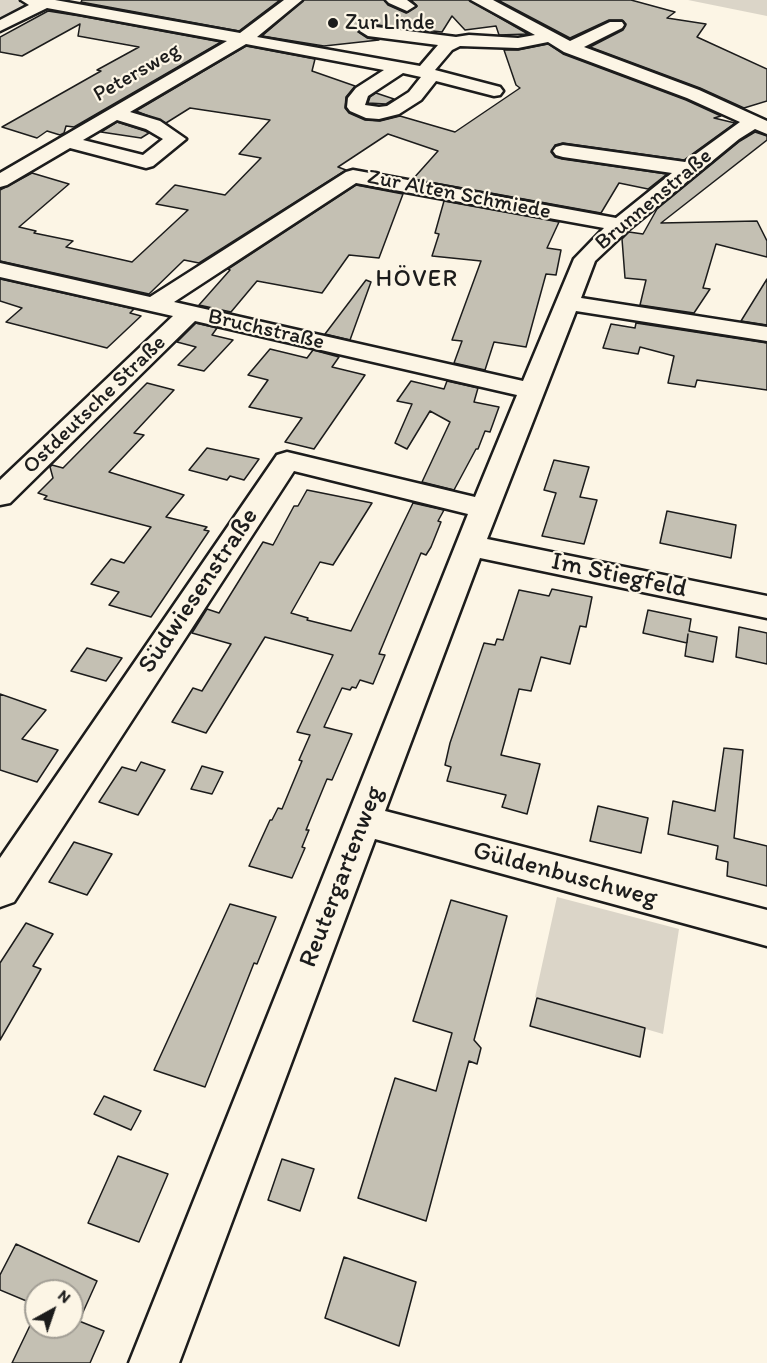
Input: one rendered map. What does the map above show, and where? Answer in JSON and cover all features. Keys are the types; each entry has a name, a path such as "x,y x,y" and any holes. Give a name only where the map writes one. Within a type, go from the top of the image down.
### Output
{"street":[{"name":"Petersweg","path":"0,181 243,39 294,0"},
{"path":"479,0 501,9 570,48 693,94 760,125"},
{"path":"0,26 36,1 428,73 494,91"},
{"path":"570,48 616,25"},
{"path":"349,35 363,36 371,28 518,43 549,37"},
{"path":"302,50 322,35"},
{"path":"399,68 362,92 357,98 356,107 366,112 379,113 393,110 415,96 446,46 457,37"},
{"path":"67,142 146,162 176,139 153,124 116,114"},
{"name":"Brunnenstraße","path":"532,391 585,259 620,225 732,135 760,125"},
{"path":"563,151 689,169"},
{"name":"Zur Alten Schmiede","path":"154,305 353,176 620,225"},
{"name":"Bruchstraße","path":"0,270 532,391"},
{"path":"567,303 767,334"},
{"name":"Ostdeutsche Straße","path":"0,496 190,313"},
{"name":"Reutergartenweg","path":"154,1363 484,509 532,391"},
{"name":"Südwiesenstraße","path":"0,890 287,461 484,509"},
{"name":"Im Stiegfeld","path":"471,546 767,607"},
{"name":"Güldenbuschweg","path":"363,821 767,928"}],"shaded area":[{"path":"0,0 16,0 32,3 0,20"},
{"path":"688,0 767,0 767,16"},
{"path":"557,897 679,929 663,1034 535,997"}],"building":[{"path":"82,0 280,0 239,31 81,2"},
{"path":"304,0 384,0 388,5 406,13 417,6 411,0 469,0 528,34 499,35 496,26 465,30 452,16 442,32 368,24 358,32 367,38 379,40 324,46 262,36"},
{"path":"498,0 631,0 675,12 667,18 706,24 697,37 767,69 767,101 744,108 700,88 590,47 623,30 626,24 622,20 609,20 570,38"},
{"path":"48,11 221,42 74,127 66,126 64,133 60,135 47,131 37,138 2,127 139,47 78,36 80,24 22,56 0,52 0,37"},
{"path":"548,44 563,54 686,100 721,116 714,118 735,123 684,160 563,143 555,145 551,152 555,157 562,159 667,174 648,189 619,183 601,213 413,179 438,151 388,134 338,167 346,170 199,263 184,260 149,294 0,261 0,190 32,173 69,184 19,227 36,231 34,233 73,241 66,247 132,262 188,210 156,204 175,185 225,195 261,158 239,154 270,120 190,108 166,123 136,111 246,46 315,59 312,71 355,86 346,97 345,108 349,113 365,120 380,121 400,116 455,132 520,88 516,85 504,50 518,50"},
{"path":"376,93 394,99 386,104 368,103 370,97"},
{"path":"117,122 149,133 141,138 101,132"},
{"path":"755,132 767,136 767,140 661,223 757,221 767,241 767,257 716,244 703,288 710,289 694,313 640,305 646,280 625,278 622,239 629,232 643,234 657,209 740,141"},
{"path":"356,185 403,194 379,258 349,255 322,293 257,281 231,312 199,305 230,270 228,269"},
{"path":"444,201 559,222 547,248 561,250 556,275 546,274 526,347 494,342 485,370 454,363 462,341 452,340 481,261 432,256 439,234 435,233"},
{"path":"0,279 134,309 130,313 141,316 107,348 6,322 22,308 0,301"},
{"path":"767,279 767,325 741,321"},
{"path":"366,280 371,282 350,340 325,334"},
{"path":"196,323 217,328 212,335 233,340 204,371 178,365 196,347 177,342"},
{"path":"636,323 767,343 767,390 697,380 695,387 668,383 674,356 640,347 638,354 603,348 611,324 635,328"},
{"path":"270,349 307,358 313,350 339,357 332,367 365,375 314,449 285,442 302,418 249,407 268,380 248,375"},
{"path":"411,381 444,389 447,381 478,388 474,402 499,407 490,432 485,431 478,449 454,490 422,482 450,422 430,411 407,449 395,443 412,404 397,401"},
{"path":"147,383 174,390 134,433 144,435 109,472 184,495 166,517 207,527 204,530 209,531 151,617 109,605 119,592 91,584 111,559 124,563 151,527 44,499 47,496 38,493 53,478 50,467 52,465 63,468"},
{"path":"207,448 259,459 244,480 230,476 227,480 189,470"},
{"path":"554,460 589,467 580,497 597,500 584,544 542,536 556,493 544,490"},
{"path":"307,490 372,503 333,565 320,562 291,613 308,618 307,620 351,631 413,503 444,510 438,521 441,522 431,547 426,555 421,553 379,654 385,655 373,684 360,680 356,688 352,687 350,690 342,688 324,727 352,734 332,780 327,779 306,830 309,830 302,847 305,848 292,878 249,866 270,820 278,808 282,809 302,761 299,760 310,735 297,732 333,655 265,637 206,733 172,722 193,688 202,691 231,644 192,633 207,609 219,613 263,542 273,545 294,506 298,506"},
{"path":"667,511 736,525 731,558 660,543"},
{"path":"552,589 592,597 586,627 580,626 570,664 541,657 531,691 519,689 501,755 540,764 527,814 502,807 506,795 447,781 451,767 445,765 450,743 484,643 495,645 497,639 503,640 519,590 549,596"},
{"path":"648,610 691,619 689,631 717,637 713,662 685,656 687,643 643,633"},
{"path":"739,627 767,633 767,664 736,657"},
{"path":"87,648 122,658 106,681 71,671"},
{"path":"0,694 46,710 22,739 58,750 37,782 0,770"},
{"path":"724,748 743,750 734,838 767,846 767,886 727,876 728,862 716,859 718,846 668,834 673,801 715,811"},
{"path":"141,762 165,770 138,815 99,802 122,767 136,771"},
{"path":"202,766 223,772 212,794 191,789"},
{"path":"598,806 648,818 641,853 590,841"},
{"path":"74,842 112,854 87,895 49,882"},
{"path":"451,900 507,916 474,1040 481,1048 477,1064 469,1061 426,1221 358,1198 395,1078 436,1091 452,1033 413,1021"},
{"path":"230,904 276,917 257,964 254,963 205,1087 154,1070"},
{"path":"26,923 53,934 33,966 41,969 0,1040 0,963"},
{"path":"537,998 645,1028 640,1057 530,1026"},
{"path":"104,1096 141,1111 131,1130 94,1114"},
{"path":"118,1156 168,1174 139,1242 88,1223"},
{"path":"282,1159 314,1169 300,1211 268,1200"},
{"path":"16,1244 97,1281 84,1310 84,1279 24,1279 24,1300 0,1290 0,1275"},
{"path":"344,1257 416,1282 399,1346 325,1318"},
{"path":"84,1323 104,1331 90,1363 12,1363 24,1338 84,1339"}],"place":[{"name":"Zur Linde","path":"333,23"}],"district":[{"name":"HÖVER","path":"417,280"}]}
